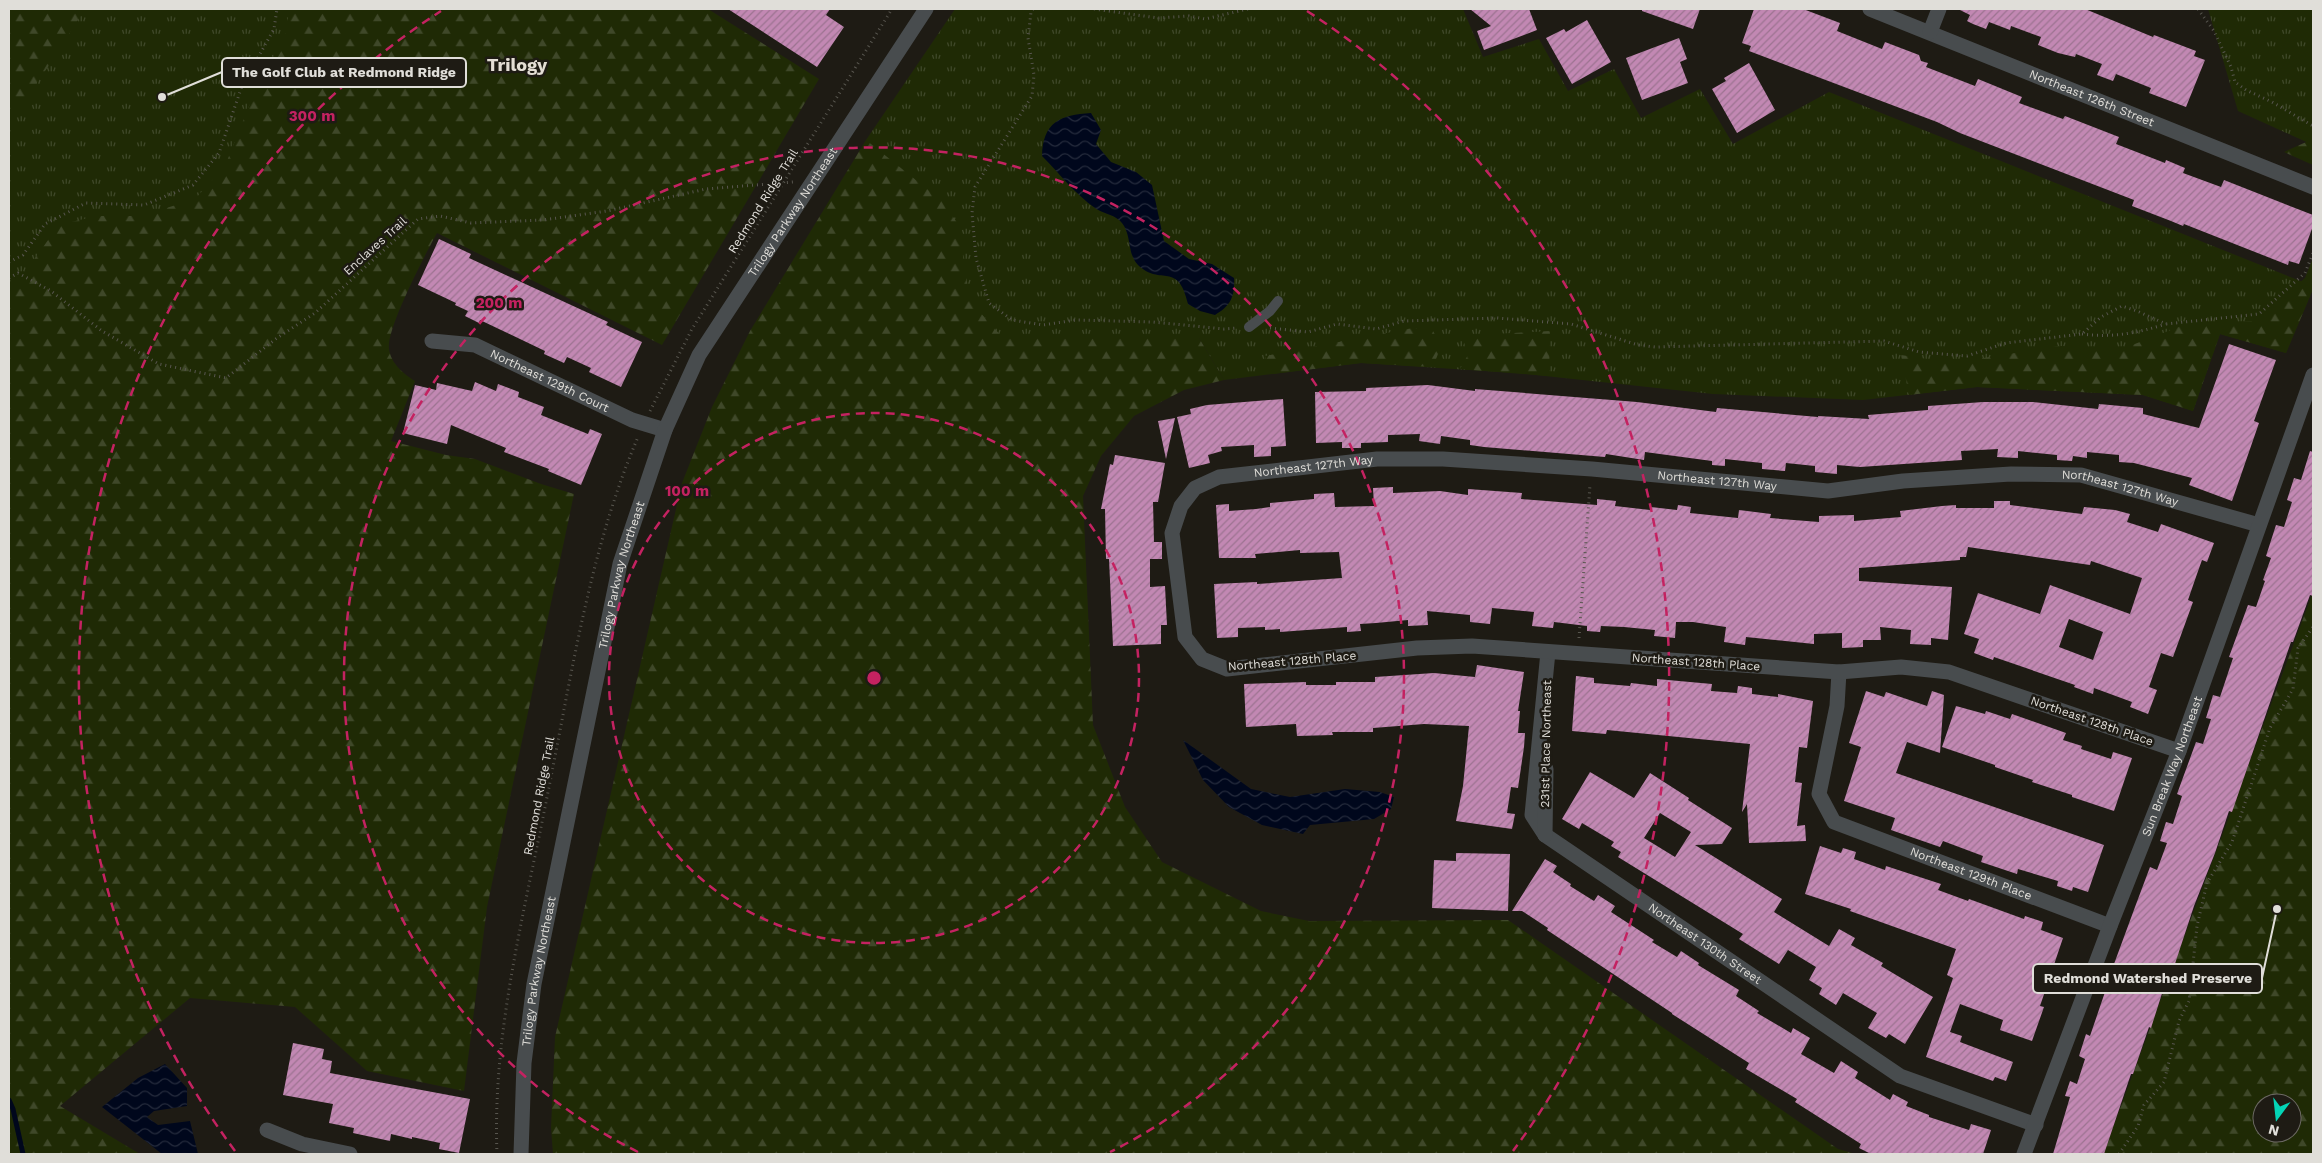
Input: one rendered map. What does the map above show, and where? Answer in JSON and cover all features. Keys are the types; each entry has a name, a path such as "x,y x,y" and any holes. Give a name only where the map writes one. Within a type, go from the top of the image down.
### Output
{"street":[{"name":"Trilogy Parkway Northeast","path":"521,1154 524,1063 538,965 620,564 665,430 699,354 811,181 926,9"},
{"name":"Northeast 126th Street","path":"1870,9 2313,186"},
{"path":"1930,32 1939,9"},
{"name":"Northeast 129th Court","path":"432,341 475,345 632,420 665,430"},
{"name":"Sun Break Way Northeast","path":"2024,1154 2110,926 2179,751 2313,375"},
{"name":"Northeast 127th Way","path":"1202,659 1185,637 1172,533 1181,506 1195,488 1219,477 1377,459 1443,459 1592,469 1828,491 1903,481 2001,475 2081,476 2259,525"},
{"name":"Northeast 128th Place","path":"1202,659 1227,669 1417,648 1472,646 1839,672 1901,667 1949,672 2179,751"},
{"name":"231st Place Northeast","path":"1544,835 1548,652"},
{"name":"Northeast 129th Place","path":"1839,672 1837,706 1820,794 1834,822 2110,926"},
{"name":"Northeast 130th Street","path":"1544,835 1900,1076 2036,1125"},
{"path":"267,1130 302,1144 350,1154"}],"lane":[{"path":"1250,327 1270,311 1278,301"}],"path":[{"path":"9,262 23,255 45,224 86,203 144,205 192,185 219,153 242,86 274,29 277,9"},
{"name":"Redmond Ridge Trail","path":"652,404 692,329 786,182 892,9"},
{"path":"1033,9 1028,38 1034,75 1032,96 974,186 972,213 976,258 989,303 1012,320 1043,325 1076,320 1153,322 1224,329 1250,327 1308,332 1337,324 1376,329 1404,321 1497,318 1571,324 1638,345 1655,347 1884,341 1920,352 1967,356 2006,342 2082,334 2105,337 2134,334 2166,324 2259,314 2305,273 2313,253"},
{"path":"1094,9 1158,18 1189,16 1205,19 1248,9"},
{"path":"2198,9 2214,31 2236,82 2246,90 2272,102 2313,126"},
{"name":"Enclaves Trail","path":"9,278 18,273 51,291 102,331 160,364 226,378 277,338 314,313 418,219 440,216 471,223 543,220 607,211 706,189 811,181"},
{"path":"2082,334 2101,317 2122,306 2137,310 2166,324"},
{"name":"Redmond Ridge Trail","path":"497,1154 498,1065 536,851 591,584 606,526 634,448"},
{"path":"1578,654 1592,469"},
{"path":"2119,1154 2138,1126 2144,1105 2164,1082 2179,1021 2190,1001 2197,926 2207,882 2232,842 2270,728 2292,688 2298,648 2313,627"}],"green space":[{"path":"9,9 85,9 41,77 9,115"},
{"path":"10,9 337,9 296,183 9,355"},
{"path":"289,9 708,9 819,79 662,345 437,233 408,291 394,325 390,339 390,354 399,368 415,381 391,441 446,455 475,459 541,484 574,494 487,907 464,1091 367,1071 295,1007 190,998 60,1106 140,1154 9,1154 9,294 59,225 96,216 141,216 195,199 225,166 255,91 286,33"},
{"path":"955,9 1463,9 1483,57 1539,39 1568,91 1614,69 1641,118 1700,89 1733,144 1829,92 2313,286 2313,289 2286,353 2220,334 2193,411 2143,395 1977,387 1863,400 1713,394 1516,373 1361,363 1224,380 1199,338 1003,338 908,301 866,140"},
{"path":"2208,9 2313,9 2313,145 2238,111"},
{"path":"2313,139 2313,165 2284,152"},
{"path":"866,140 942,201 958,224 970,301 1003,338 1199,338 1224,380 1184,390 1134,416 1101,456 1083,496 1093,725 1125,807 1162,862 1261,911 1309,921 1508,920 1838,1149 1856,1154 553,1154 551,1128 555,1037 682,483 712,407 750,331"},
{"path":"2313,258 2313,289 2286,353 2220,334 2193,411 2143,395 1977,387 1909,395 1901,355 1952,363 2059,346 2122,349 2181,326 2253,321 2305,278"},
{"path":"1413,328 1433,331 1441,346 1433,367 1361,363 1273,374 1265,356"},
{"path":"1550,331 1549,376 1460,369 1468,355 1462,336"},
{"path":"2313,592 2313,1154 2103,1154"}],"water":[{"path":"1091,113 1101,130 1096,144 1111,162 1136,172 1152,185 1164,241 1189,259 1212,264 1234,278 1234,290 1231,300 1220,312 1215,315 1200,311 1188,304 1184,291 1179,282 1174,278 1154,274 1138,265 1132,255 1126,230 1119,220 1098,210 1088,202 1042,156 1046,135 1055,122 1070,116"},
{"path":"1183,740 1251,789 1290,797 1345,789 1380,792 1394,797 1391,809 1374,819 1310,825 1303,834 1262,825 1229,807 1203,780"},
{"path":"165,1064 187,1088 187,1106 154,1111 147,1117 158,1125 190,1121 198,1154 162,1154 102,1107 138,1078"}],"building":[{"path":"728,9 830,9 826,15 844,27 817,67"},
{"path":"1470,9 1529,9 1537,30 1484,50 1477,31 1491,26"},
{"path":"1642,9 1700,9 1693,29 1642,11"},
{"path":"1754,9 1803,9 1840,23 1837,31 1882,49 1885,42 1919,55 1921,61 1928,63 1926,67 1975,86 1978,79 2022,97 2019,103 2063,119 2065,116 2119,137 2116,144 2165,163 2166,160 2185,168 2183,173 2221,187 2224,180 2313,215 2313,226 2299,264 2289,261 2288,265 2184,224 2183,226 2132,206 2134,200 1960,133 1937,122 1749,51 1751,46 1742,43"},
{"path":"1958,9 2085,9 2153,37 2154,35 2196,51 2194,56 2205,60 2186,107 2149,93 2151,88 2116,74 2113,81 2097,75 2102,64 2076,54 2075,57 2058,53 2038,45 2041,37 2011,26 2010,30 1989,22 1986,29 1973,24 1967,21 1970,15"},
{"path":"1587,20 1611,62 1572,84 1546,38 1564,29 1566,32"},
{"path":"1679,38 1687,59 1680,62 1688,83 1642,100 1626,58"},
{"path":"1749,63 1775,110 1737,133 1712,89 1726,81 1724,78"},
{"path":"439,239 471,254 469,258 608,322 606,325 642,342 621,387 589,372 591,368 567,357 564,363 544,354 545,351 480,320 479,323 465,316 468,311 455,305 456,303 418,285"},
{"path":"2229,344 2276,360 2254,421 2259,423 2232,501 2189,485 2192,478 2134,463 2119,462 2119,455 2087,452 2087,458 2073,456 2072,461 2057,460 2057,455 2018,451 2018,458 1997,457 1998,449 1961,451 1962,460 1860,467 1837,465 1837,474 1815,472 1815,466 1786,463 1785,471 1762,469 1762,463 1725,459 1725,466 1712,465 1712,461 1645,452 1644,460 1606,454 1605,457 1484,447 1470,445 1470,440 1441,436 1440,444 1419,441 1420,434 1388,435 1388,442 1361,443 1361,448 1342,448 1342,442 1316,443 1315,392 1366,391 1366,388 1428,385 1475,391 1475,389 1637,402 1716,412 1717,408 1818,417 1869,419 1868,415 1928,410 1928,406 1983,402 2033,402 2098,409 2099,404 2143,408 2143,414 2199,428"},
{"path":"475,382 496,391 498,384 519,392 518,397 544,407 541,415 588,434 590,429 602,434 581,485 548,471 549,469 504,452 506,448 451,425 447,444 403,433 415,385 436,390 437,383 472,391"},
{"path":"1283,399 1286,446 1271,447 1271,456 1254,457 1254,445 1221,447 1222,451 1208,455 1210,463 1189,468 1177,417 1191,414 1190,409 1207,405"},
{"path":"1175,418 1166,459 1158,421"},
{"path":"2310,451 2313,452 2313,596 2310,595 2293,642 2291,642 2232,812 2229,811 2194,906 2169,982 2166,981 2151,1028 2149,1027 2133,1074 2131,1074 2104,1154 2053,1154 2070,1097 2065,1096 2070,1081 2077,1084 2085,1059 2079,1056 2086,1034 2090,1036 2105,992 2110,994 2119,966 2114,964 2150,867 2157,870 2167,843 2160,841 2166,822 2173,824 2182,796 2177,794 2196,742 2203,744 2211,719 2206,718 2213,695 2220,697 2233,658 2229,657 2248,605 2256,607 2271,558 2266,556 2276,525 2284,527 2292,502 2287,500 2294,478 2301,480"},
{"path":"1115,455 1165,463 1158,502 1153,502 1154,542 1162,542 1162,559 1150,559 1150,587 1165,586 1167,625 1161,625 1161,644 1113,646 1109,559 1106,559 1105,509 1101,509 1110,464 1113,465"},
{"path":"1393,487 1393,493 1440,491 1468,495 1468,489 1522,493 1521,499 1597,505 1597,499 1616,501 1615,506 1650,510 1651,507 1677,510 1678,505 1691,507 1690,513 1738,518 1739,510 1771,514 1770,518 1819,522 1819,516 1854,515 1854,521 1901,517 1900,511 1942,506 1956,505 1956,508 1994,508 1994,501 2010,501 2010,505 2082,514 2084,507 2115,510 2130,514 2127,522 2158,532 2161,524 2214,543 2207,562 2202,560 2188,600 2193,602 2173,657 2161,653 2149,687 2157,690 2148,714 2130,707 2132,702 2094,688 2093,694 2074,687 2075,685 1994,657 1993,660 1974,653 1979,639 1964,634 1978,593 2040,614 2050,585 2130,614 2142,578 2091,561 2090,565 1968,547 1966,557 1960,557 1960,560 1859,568 1859,581 1952,587 1948,640 1931,638 1931,645 1910,644 1911,630 1880,627 1881,640 1863,640 1863,647 1842,648 1842,633 1814,634 1814,644 1746,637 1745,645 1724,642 1726,627 1693,622 1676,622 1675,638 1654,636 1655,630 1624,627 1601,626 1600,632 1587,631 1587,626 1554,622 1553,628 1532,626 1534,612 1492,608 1490,624 1470,622 1470,615 1427,611 1428,625 1408,626 1408,620 1360,624 1361,631 1347,632 1347,627 1280,632 1280,629 1265,630 1265,627 1238,628 1238,637 1217,638 1214,584 1257,582 1257,584 1342,578 1339,552 1300,553 1300,550 1255,554 1256,558 1219,558 1216,505 1229,504 1229,511 1256,509 1270,507 1270,503 1314,499 1314,494 1334,493 1335,507 1374,506 1373,488","holes":["2069,619 2103,632 2093,660 2059,647"]},
{"path":"1477,665 1524,672 1518,711 1520,711 1518,733 1525,733 1524,747 1518,788 1511,787 1507,813 1515,814 1512,829 1456,821 1463,786 1469,726 1424,724 1373,728 1373,732 1332,732 1333,735 1297,736 1296,724 1246,727 1244,684 1306,682 1306,685 1336,685 1336,682 1375,682 1375,677 1434,673 1475,677"},
{"path":"1576,676 1594,678 1594,683 1630,686 1631,683 1657,686 1657,679 1712,684 1711,691 1737,693 1738,686 1752,688 1752,694 1778,697 1778,694 1813,701 1807,748 1799,747 1795,782 1802,783 1797,826 1805,825 1806,841 1749,843 1747,804 1742,812 1750,744 1607,730 1606,734 1572,731"},
{"path":"1866,691 1884,697 1886,692 1927,706 1932,691 1944,695 1940,753 1907,742 1896,773 2104,845 2088,892 2073,887 2072,891 2057,886 2058,881 2018,869 2017,874 1981,862 1983,856 1943,841 1940,847 1891,830 1895,818 1844,801 1861,747 1849,743"},
{"path":"1956,706 1985,714 1986,711 2010,719 2012,714 2066,733 2063,740 2082,746 2081,749 2111,759 2113,752 2132,758 2114,811 2032,782 2033,780 1995,767 1995,765 1942,747"},
{"path":"1590,772 1634,798 1650,773 1732,828 1722,844 1695,845 1782,899 1774,912 1829,946 1839,929 1855,938 1851,945 1883,963 1881,966 1933,997 1905,1044 1889,1034 1886,1038 1868,1028 1877,1013 1843,993 1836,1005 1819,994 1822,988 1809,980 1816,967 1788,950 1779,964 1739,939 1743,934 1618,857 1621,852 1611,846 1614,842 1582,823 1579,829 1562,819","holes":["1660,813 1691,832 1675,857 1644,838"]},
{"path":"1820,846 1841,853 1843,848 1856,852 1854,859 1885,870 1886,866 1941,884 1938,890 1968,901 1969,899 2024,919 2025,916 2043,922 2041,930 2063,938 2040,1006 2044,1007 2032,1041 2000,1030 2003,1020 1960,1004 1950,1032 1962,1036 1960,1042 2013,1062 2006,1081 1995,1077 1993,1081 1926,1057 1953,978 1947,975 1956,949 1850,911 1851,909 1805,894"},
{"path":"1456,853 1510,854 1508,911 1432,908 1434,860 1456,861"},
{"path":"1545,859 1557,866 1553,872 1571,884 1570,886 1594,901 1598,895 1615,906 1611,912 1654,940 1652,942 1677,957 1681,951 1699,963 1698,965 1739,990 1736,996 1759,1011 1757,1013 1791,1033 1793,1028 1810,1038 1801,1054 1834,1073 1841,1061 1858,1072 1855,1078 1890,1100 1893,1094 1908,1102 1906,1106 1929,1115 1929,1117 1969,1130 1971,1124 1991,1130 1983,1154 1871,1154 1859,1148 1861,1144 1795,1102 1797,1099 1746,1069 1749,1063 1672,1014 1547,930 1548,928 1522,911 1512,911"},
{"path":"293,1043 324,1049 322,1059 332,1061 330,1073 470,1099 459,1153 439,1149 440,1143 412,1137 412,1139 391,1134 390,1141 353,1133 354,1128 329,1123 333,1104 283,1095"}],"waterway":[{"path":"9,1100 13,1109 23,1154"}],"place":[{"name":"The Golf Club at Redmond Ridge","path":"162,97"},
{"name":"Redmond Watershed Preserve","path":"2277,909"}],"district":[{"name":"Trilogy","path":"517,65"}]}
